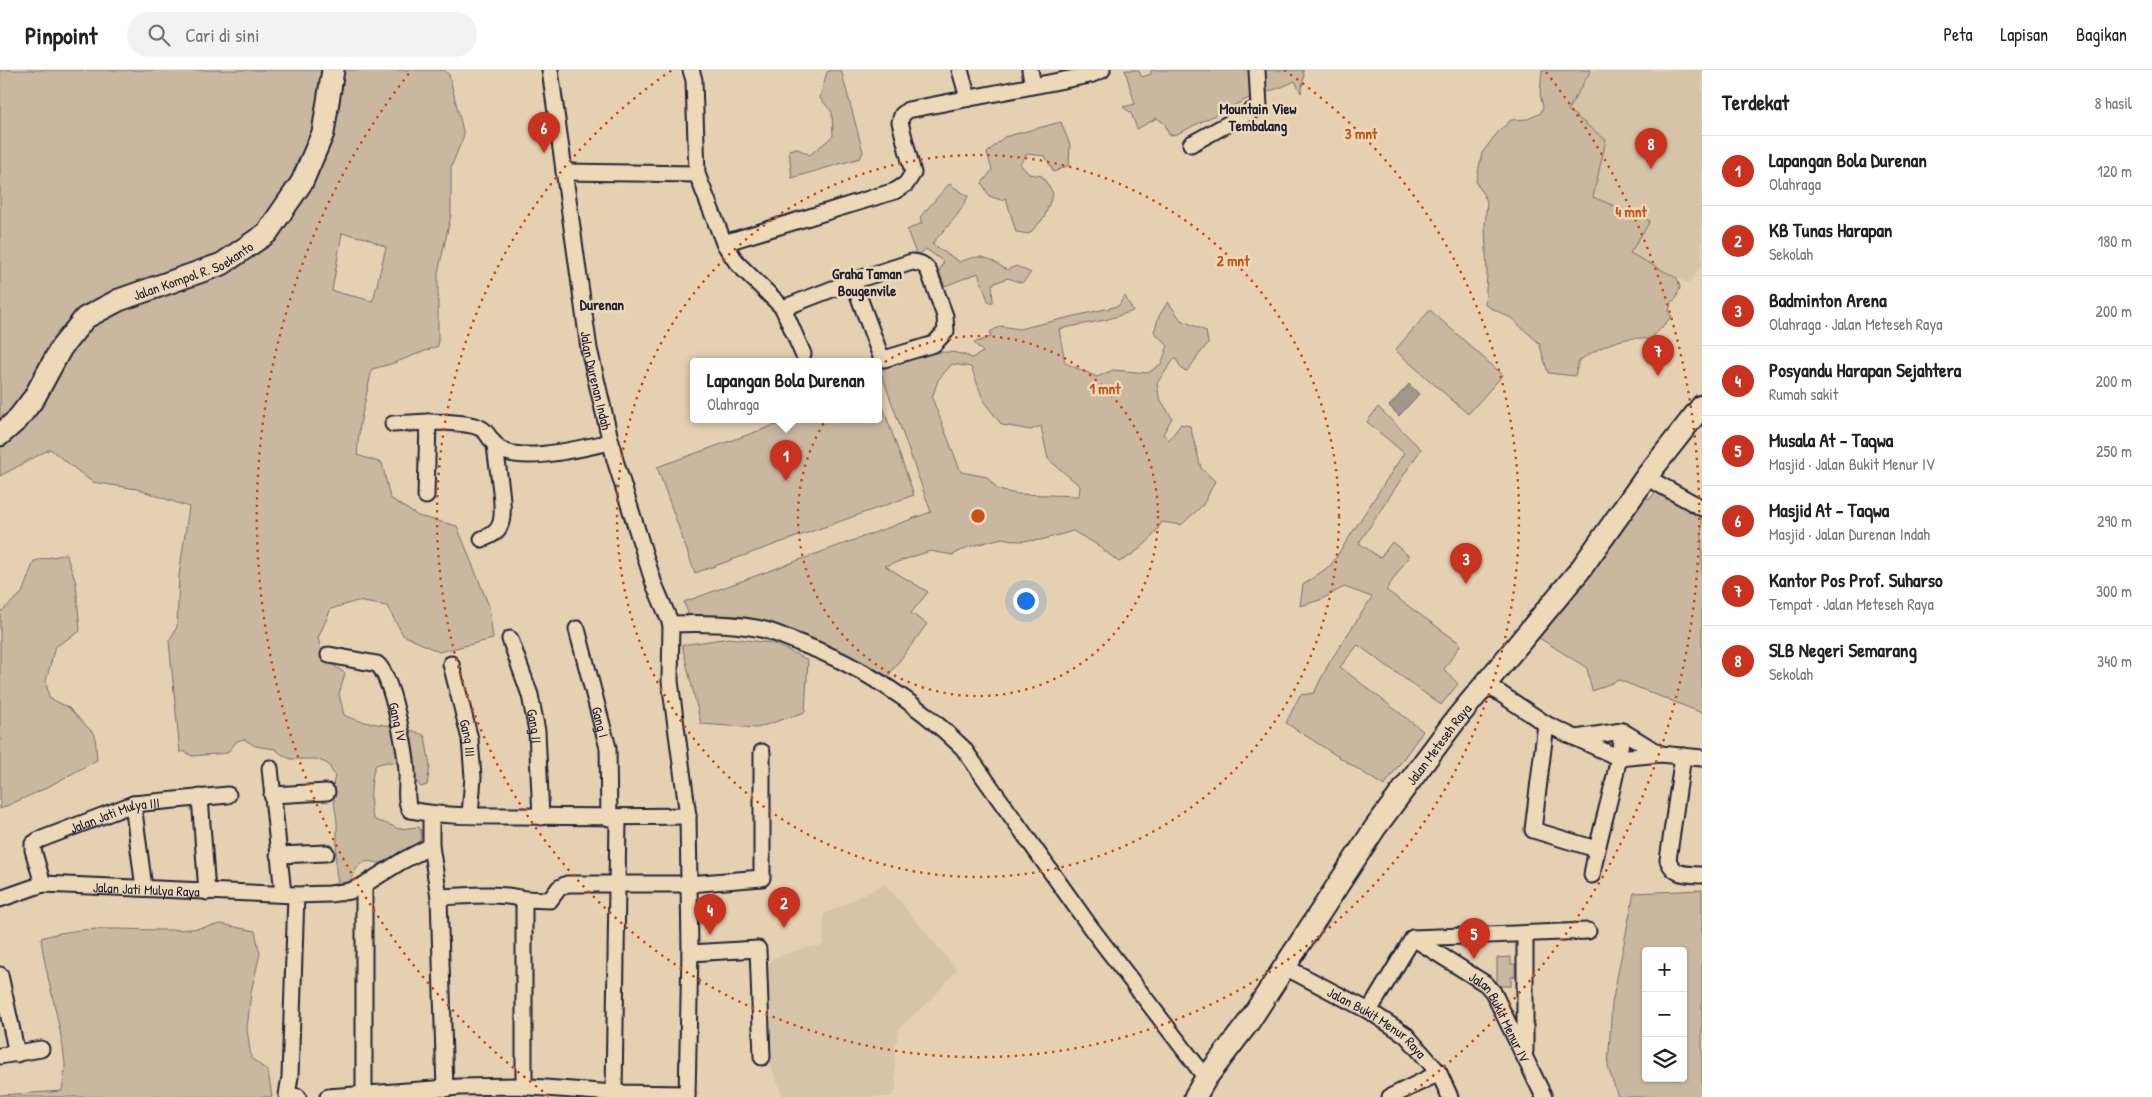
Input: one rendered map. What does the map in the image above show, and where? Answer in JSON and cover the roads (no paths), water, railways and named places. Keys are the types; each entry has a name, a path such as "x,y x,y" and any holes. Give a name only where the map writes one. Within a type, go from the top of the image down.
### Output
{"main road":[{"name":"Jalan Kompol R. Soekanto","path":"0,435 17,420 34,398 61,348 85,318 119,300 222,264 267,233 302,182 323,133 333,70"},
{"name":"Jalan Meteseh Raya","path":"1195,1097 1206,1078 1248,1023 1375,828 1486,684 1580,570 1646,477 1702,406"}],"street":[{"name":"Jalan Durenan Indah","path":"550,70 589,349 615,460 654,584 670,624"},
{"path":"691,70 694,80 697,174 724,243 737,263 783,308 803,354"},
{"path":"960,70 968,98"},
{"path":"1030,70 1033,85"},
{"path":"724,243 895,191 906,184 913,173 900,122 902,115 908,110 1090,75 1102,70"},
{"path":"1191,144 1259,107 1257,70"},
{"path":"564,172 697,174"},
{"path":"783,308 853,281 912,262 921,264 929,272 945,316 946,332 934,344 884,359 881,357 871,333 853,281"},
{"path":"426,496 428,422"},
{"path":"393,424 456,423 482,429 500,449 513,454 534,455 611,442"},
{"path":"482,539 495,533 501,525 502,511 495,444"},
{"path":"1646,477 1702,508"},
{"path":"338,1097 364,1094 438,1092 460,1087 524,1087 614,1093 688,1095 690,953 688,816 670,681 670,624 704,623 765,630 842,660 909,700 938,723 963,748 1091,928 1206,1078"},
{"name":"Gang I","path":"577,628 608,748 617,883 614,1093"},
{"name":"Gang II","path":"510,639 530,695 537,731 541,816"},
{"name":"Gang IV","path":"329,655 377,664 381,667 391,695 402,738 407,772 408,808 431,814"},
{"name":"Gang III","path":"451,664 470,739 472,777 470,815"},
{"path":"1486,684 1546,724 1620,758 1660,754 1702,758"},
{"path":"1546,724 1533,830 1596,849"},
{"path":"1576,738 1622,731 1660,754"},
{"path":"1592,875 1596,849 1620,758 1622,731"},
{"path":"439,897 511,896 524,899 550,900 558,888 567,884 689,884 762,878 762,752"},
{"path":"1683,756 1668,860 1672,869 1677,873 1702,875"},
{"path":"270,768 278,855 290,894 290,1096"},
{"path":"272,795 327,792"},
{"name":"Jalan Jati Mulya III","path":"43,884 33,844 55,832 133,804 228,795"},
{"path":"200,797 207,892"},
{"path":"133,804 144,888"},
{"path":"438,1092 439,897 431,846 431,814 613,818 688,816"},
{"name":"Jalan Jati Mulya Raya","path":"0,899 43,884 207,892 330,894 350,891 364,885 402,861 431,846"},
{"path":"278,855 326,853"},
{"path":"364,885 364,1094"},
{"path":"524,899 524,1087"},
{"path":"1369,1011 1413,938 1588,931"},
{"path":"1525,934 1526,1057"},
{"name":"Jalan Bukit Menur IV","path":"1413,938 1486,984 1493,992 1544,1097"},
{"path":"690,953 758,948 762,1057"},
{"name":"Jalan Bukit Menur Raya","path":"1285,967 1369,1011 1406,1035 1439,1073 1450,1097"},
{"path":"0,976 17,1054"},
{"path":"0,1056 41,1049"},
{"path":"1390,1097 1439,1073"}],"place":[{"name":"Masjid At - Taqwa","path":"544,153"},
{"name":"SLB Negeri Semarang","path":"1651,169"},
{"name":"Kantor Pos Prof. Suharso","path":"1658,376"},
{"name":"Lapangan Bola Durenan","path":"786,481"},
{"name":"Badminton Arena","path":"1466,584"},
{"name":"KB Tunas Harapan","path":"784,928"},
{"name":"Posyandu Harapan Sejahtera","path":"710,935"},
{"name":"Musala At - Taqwa","path":"1474,959"}],"district":[{"name":"Mountain View Tembalang","path":"1258,116"},
{"name":"Graha Taman Bougenvile","path":"867,282"},
{"name":"Durenan","path":"602,304"}]}
